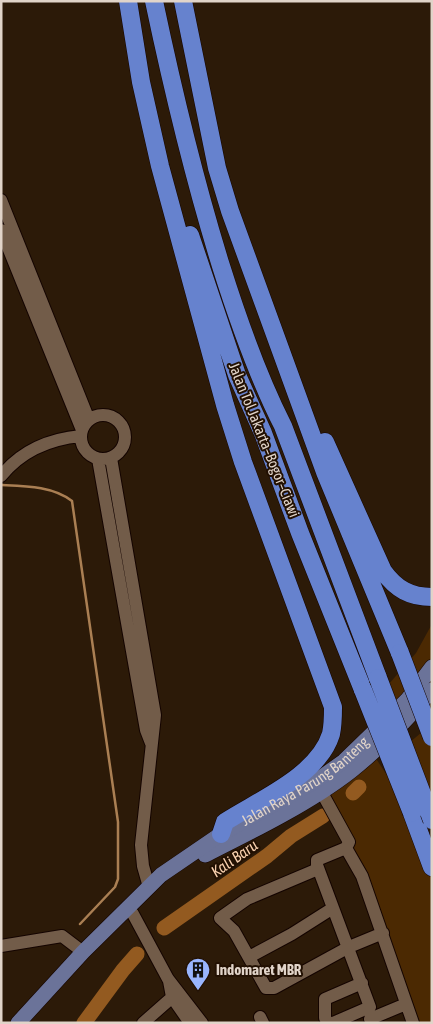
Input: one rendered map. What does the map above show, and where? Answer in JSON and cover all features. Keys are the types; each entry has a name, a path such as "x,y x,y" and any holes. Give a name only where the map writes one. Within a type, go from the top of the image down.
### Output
{"highway":[{"path":"128,1 140,82 160,166 225,406 243,462 333,707 331,733 326,747 309,768 287,785 224,822 224,839"},
{"name":"Jalan Tol Jakarta–Bogor–Ciawi","path":"133,1 152,96 187,224 212,303 237,375 264,433 300,533 432,867"},
{"name":"Jalan Tol Jakarta–Bogor–Ciawi","path":"154,1 173,94 202,206 234,305 268,398 282,426 432,820"},
{"path":"183,1 217,168 325,472 400,653 432,736"},
{"path":"294,386 329,450 383,571 393,585 408,594 432,597"}],"main road":[{"name":"Jalan Raya Parung Banteng","path":"18,1023 83,952 130,910 148,887 161,876 224,839 316,781 344,761 407,700 432,667"},
{"name":"Jalan Raya Parung Banteng","path":"224,839 324,795 370,755 432,690"}],"street":[{"path":"1,200 4,225 84,429 88,453 105,458 116,454 124,444 125,438 122,426 118,421 101,415 84,429 32,449 1,476"},
{"path":"105,458 152,695 155,729 151,743 142,844 143,866 148,887"},
{"path":"324,795 362,876 413,1023"},
{"path":"333,1023 369,1009 349,947 318,869 317,860 348,845"},
{"path":"318,869 247,899 220,918 234,931 266,988 270,989 349,947 383,933"},
{"path":"249,957 292,934 333,908"},
{"path":"130,910 167,976 190,1023"},
{"path":"1,946 66,936 83,952"},
{"path":"328,1023 325,1018 325,1000 362,983"},
{"path":"143,1023 175,995"},
{"path":"175,995 202,1023"},
{"path":"370,1018 406,1004"}],"shaded area":[{"path":"432,624 432,673 397,707 388,685 416,653"},
{"path":"428,727 432,737 432,821 403,748"},
{"path":"365,742 412,813 432,867 432,1023 414,1023 326,799"}],"waterway":[{"path":"1,485 48,490 56,492 72,501 118,822 118,879 115,887 80,924"},
{"name":"Kali Baru","path":"353,793 359,787"},
{"name":"Kali Baru","path":"164,928 267,856 291,836 323,816"},
{"name":"Kali Baru","path":"84,1023 137,954"}],"place":[{"name":"Indomaret MBR","path":"198,991"}]}
